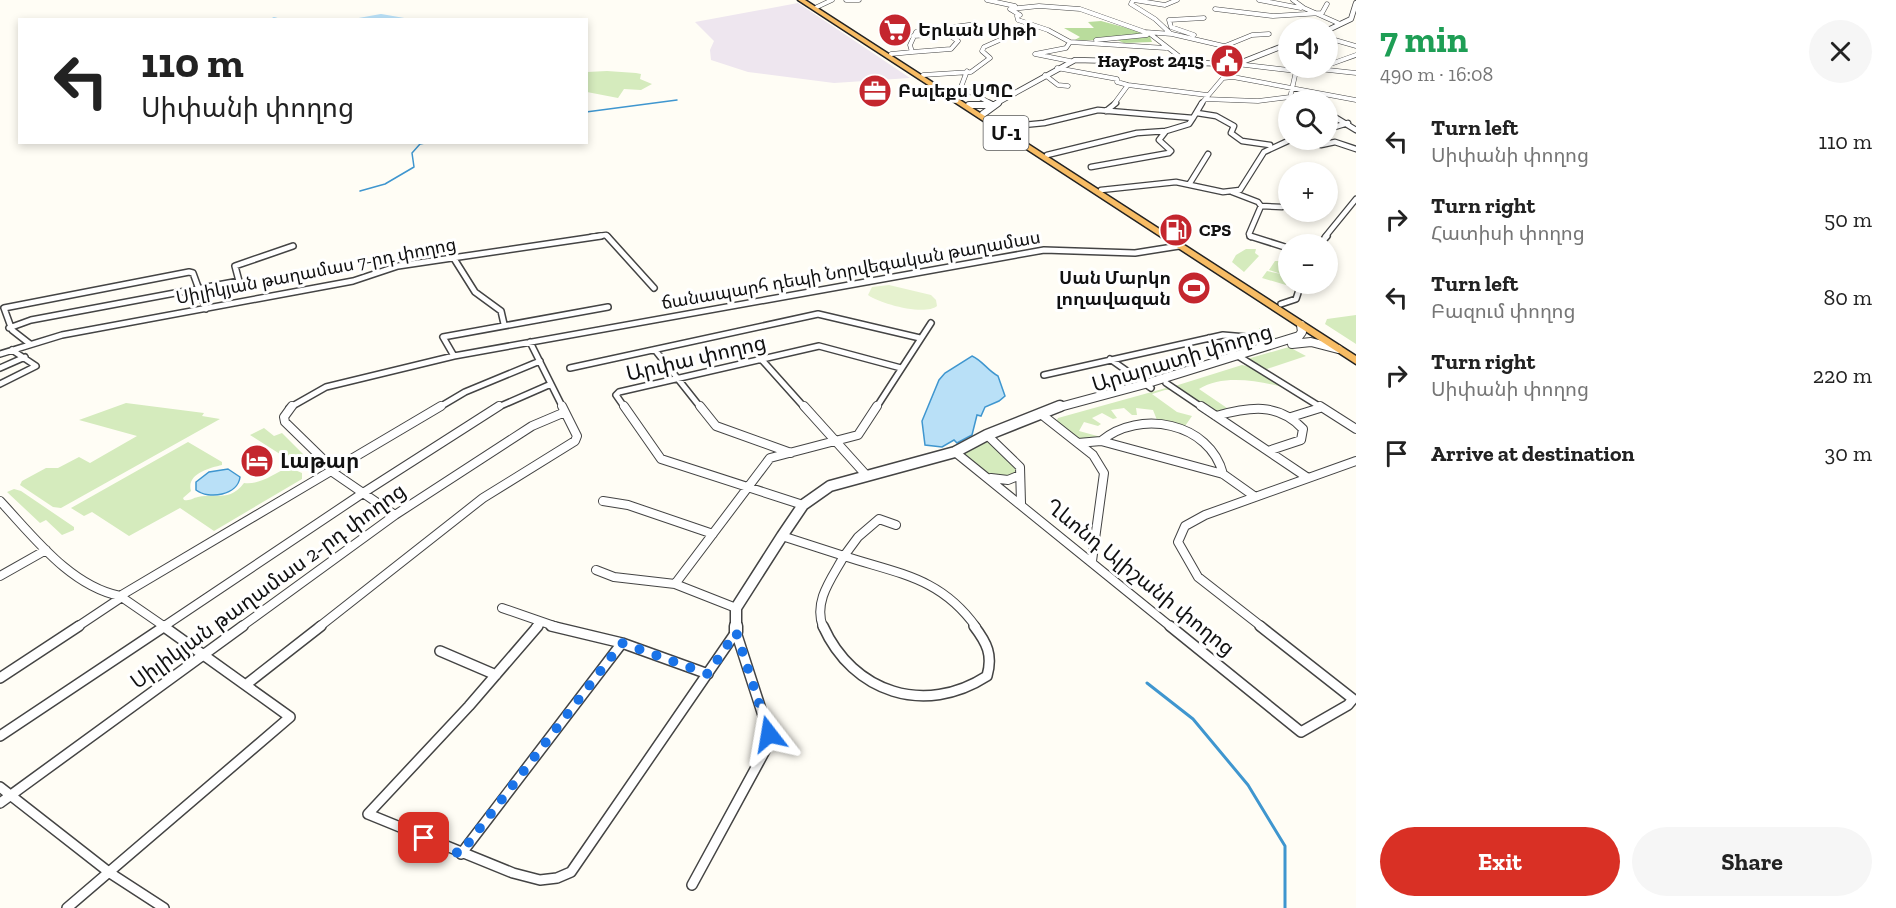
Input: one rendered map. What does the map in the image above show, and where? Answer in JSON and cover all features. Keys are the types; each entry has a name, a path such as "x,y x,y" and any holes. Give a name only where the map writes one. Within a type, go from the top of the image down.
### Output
{"highway":[{"name":"Մ-1","path":"801,0 923,75 1101,190 1179,246 1262,296 1281,304 1349,353"},
{"name":"Մ-1","path":"807,0 1262,296 1301,325 1349,353"}],"street":[{"path":"817,7 832,0"},
{"path":"846,0 859,0"},
{"path":"987,0 1018,6 1072,7"},
{"path":"1177,0 1165,5 1134,0 1131,4 1134,8 1155,19 1165,31 1225,46 1252,35 1269,34"},
{"path":"1259,0 1304,9 1340,24 1354,19 1356,3"},
{"path":"1293,0 1304,9"},
{"path":"1066,3 1150,34 1180,57 1202,64"},
{"path":"1215,9 1273,16 1316,14 1324,12 1327,4"},
{"path":"1018,6 1010,9 1020,15 1017,16 1018,20 1048,30 1070,42 1166,48"},
{"path":"1204,18 1169,20 1171,27 1185,33 1232,44"},
{"path":"912,52 910,45 916,32 976,24 974,23"},
{"path":"888,54 951,49 958,41 947,34 913,36"},
{"path":"1090,42 1150,34 1172,34"},
{"path":"923,75 971,72 989,59 982,49 1002,39"},
{"path":"1338,41 1356,46"},
{"path":"1070,42 1066,48 1035,54 1070,61 1238,63 1278,69"},
{"path":"1225,46 1238,63"},
{"path":"1233,77 1238,63 1278,48"},
{"path":"1338,62 1356,59"},
{"path":"983,114 993,105 1070,61"},
{"path":"1057,68 1081,72 1092,77 1118,79 1117,82 1128,85 1207,97 1258,101 1278,98"},
{"path":"1338,70 1356,73"},
{"path":"967,71 961,87 993,105"},
{"path":"1045,75 1058,85 1068,86"},
{"path":"1047,155 1137,133 1166,131 1189,124 1222,78 1233,77 1356,100"},
{"path":"1292,89 1294,78"},
{"path":"1106,111 1117,102 1128,85"},
{"path":"969,105 993,105"},
{"path":"1004,127 1044,123 1098,110 1193,118"},
{"path":"1197,113 1216,116 1234,126 1231,133 1242,141 1270,145 1278,143"},
{"path":"1338,118 1356,130"},
{"path":"1338,126 1348,123"},
{"path":"1091,167 1169,153 1171,151 1159,140 1166,131"},
{"path":"1338,143 1356,149"},
{"path":"1101,190 1150,183 1190,183 1215,190 1240,190 1260,156 1270,145"},
{"path":"1190,183 1208,154"},
{"path":"1232,191 1260,202 1261,206"},
{"path":"1329,234 1356,199"},
{"path":"1261,206 1278,207"},
{"path":"1261,206 1249,234 1252,238 1278,245"},
{"path":"1345,215 1356,218"},
{"name":"Սիլիկյան թաղամաս 7-րդ փողոց","path":"0,354 62,335 353,281 398,266 606,235 654,288"},
{"path":"9,328 31,320 238,281 236,266 293,246"},
{"name":"ճանապարհ դեպի Նորվեգական թաղամաս","path":"331,471 325,461 285,422 284,417 289,408 326,387 454,356 1044,250 1148,252 1179,246"},
{"path":"453,258 475,292 501,311 504,324"},
{"path":"30,344 15,337 9,328 4,308 26,300 189,272 193,273 206,309"},
{"path":"1281,304 1296,299 1298,294"},
{"path":"454,356 443,337 504,324 608,307"},
{"path":"570,368 818,314 920,338"},
{"path":"675,584 770,458 858,435 931,323"},
{"name":"Արարատի փողոց","path":"736,608 803,505 830,486 955,453 987,435 1040,415 1148,386 1299,336 1302,332 1301,325"},
{"path":"1044,375 1223,335 1258,338"},
{"path":"1209,338 1356,429"},
{"path":"248,683 474,505 525,470 569,447 577,436 530,342"},
{"name":"Արարատի փողոց","path":"1148,386 1166,383 1238,356 1303,342 1349,353"},
{"name":"Արփա փողոց","path":"803,505 661,459 616,395 619,392 819,346 901,368"},
{"path":"0,384 36,366 12,350"},
{"path":"655,350 716,426 792,453"},
{"path":"0,368 25,357"},
{"path":"1110,359 1148,386"},
{"path":"762,360 867,476"},
{"path":"0,678 121,596 465,392 540,361"},
{"path":"1166,383 1308,478"},
{"path":"0,736 363,493 501,405 551,384"},
{"path":"1216,416 1247,407 1269,408 1291,417 1303,429 1300,440 1268,451"},
{"path":"1291,417 1320,408"},
{"name":"Սիլիկյան թաղամաս 2-րդ փողոց","path":"0,803 395,515 532,426 565,412"},
{"path":"1040,415 1093,454 1104,473 1092,561"},
{"path":"1101,441 1116,427 1130,423 1167,426 1204,442 1218,453 1223,465 1223,474"},
{"path":"987,435 1016,460 1021,471 1021,503"},
{"path":"1078,443 1101,441 1223,474 1254,496 1356,461"},
{"name":"Ղևոնդ Ալիշանի փողոց","path":"955,453 1021,503 1301,732 1348,705 1353,699 1198,577 1178,542 1185,526 1205,515 1254,496"},
{"path":"331,471 395,515"},
{"path":"988,477 1008,480 1020,475"},
{"path":"0,501 46,550 96,590 110,596 121,596 162,627 248,683 290,717 67,908"},
{"path":"603,501 628,505 713,534"},
{"path":"782,536 844,556 932,585 953,599 986,642 991,661 987,676 958,693 929,696 888,690 861,676 832,645 819,611 820,601 844,556 856,536 879,519 896,525"},
{"path":"0,576 46,550"},
{"path":"596,570 614,577 675,584 736,608 736,632 769,734 766,749 692,885"},
{"path":"502,608 540,623 622,643 708,674"},
{"path":"540,623 496,675 368,814 460,854 540,880 557,878 572,872 736,632"},
{"path":"460,854 622,643"},
{"path":"440,651 496,675"},
{"path":"0,787 110,873 164,908"}],"shaded area":[{"path":"798,3 910,78 834,83 748,72 711,60 710,50 714,41 695,22"}],"green space":[{"path":"1101,21 1149,34 1152,42 1124,43 1115,39 1073,41 1080,37 1064,28 1094,28 1088,22"},
{"path":"588,72 636,73 641,74 640,79 652,84 641,90 624,89 618,98 588,92"},
{"path":"1246,249 1256,249 1255,253 1259,256 1244,272 1232,262 1236,255"},
{"path":"1275,261 1278,261 1278,273 1269,270"},
{"path":"1267,271 1278,273 1278,283 1262,278"},
{"path":"889,285 931,295 936,300 937,306 923,310 902,308 868,295 872,287"},
{"path":"1356,315 1356,344 1325,324 1327,319"},
{"path":"1259,328 1267,328 1269,334 1280,340 1238,351 1231,350 1216,340 1239,342 1264,339 1259,333"},
{"path":"1289,347 1306,356 1264,370 1247,359"},
{"path":"1242,365 1251,367 1283,387 1241,380 1208,384 1199,389 1227,408 1213,413 1175,386"},
{"path":"1166,388 1172,390 1152,394 1177,412 1192,416 1183,429 1155,420 1157,420 1153,410 1136,408 1137,415 1132,415 1124,408 1111,410 1117,418 1113,419 1102,413 1092,418 1101,424 1098,426 1084,422 1079,431 1101,437 1099,440 1079,441 1056,422 1058,418"},
{"path":"126,403 204,413 202,416 220,419 61,508 53,507 20,485 22,481 46,468 58,468 79,457 90,463 137,436 79,420"},
{"path":"264,428 274,436 282,433 305,456 294,463 250,435"},
{"path":"989,441 1016,468 1015,474 1008,477 993,475 962,456 962,452"},
{"path":"188,442 222,462 222,465 195,476 190,485 191,491 183,498 184,500 228,495 244,483 261,481 288,467 302,473 302,479 214,531 180,508 129,536 92,512 84,516 71,508"},
{"path":"14,489 21,491 74,527 74,530 62,535 46,520 40,523 7,492"}],"water":[{"path":"972,356 998,376 1005,396 985,407 981,416 977,415 972,435 957,443 954,440 942,447 925,445 922,421 939,380 945,373"},
{"path":"228,469 240,477 238,483 229,492 208,495 196,490 196,482 209,472"}],"waterway":[{"path":"370,18 381,16 392,18"},
{"path":"588,112 677,100"},
{"path":"360,191 385,184 414,167 412,153 420,144"},
{"path":"1147,683 1193,719 1248,785 1285,846 1285,908"}],"place":[{"name":"Երևան Սիթի","path":"895,30"},
{"name":"HayPost 2415","path":"1227,61"},
{"name":"Բալեքս ՍՊԸ","path":"875,91"},
{"name":"CPS","path":"1176,230"},
{"name":"Սան Մարկո լողավազան","path":"1194,288"},
{"name":"Լաթար","path":"257,461"}],"route":[{"path":"424,838 460,854 622,643 708,674 736,632 769,734"}]}
